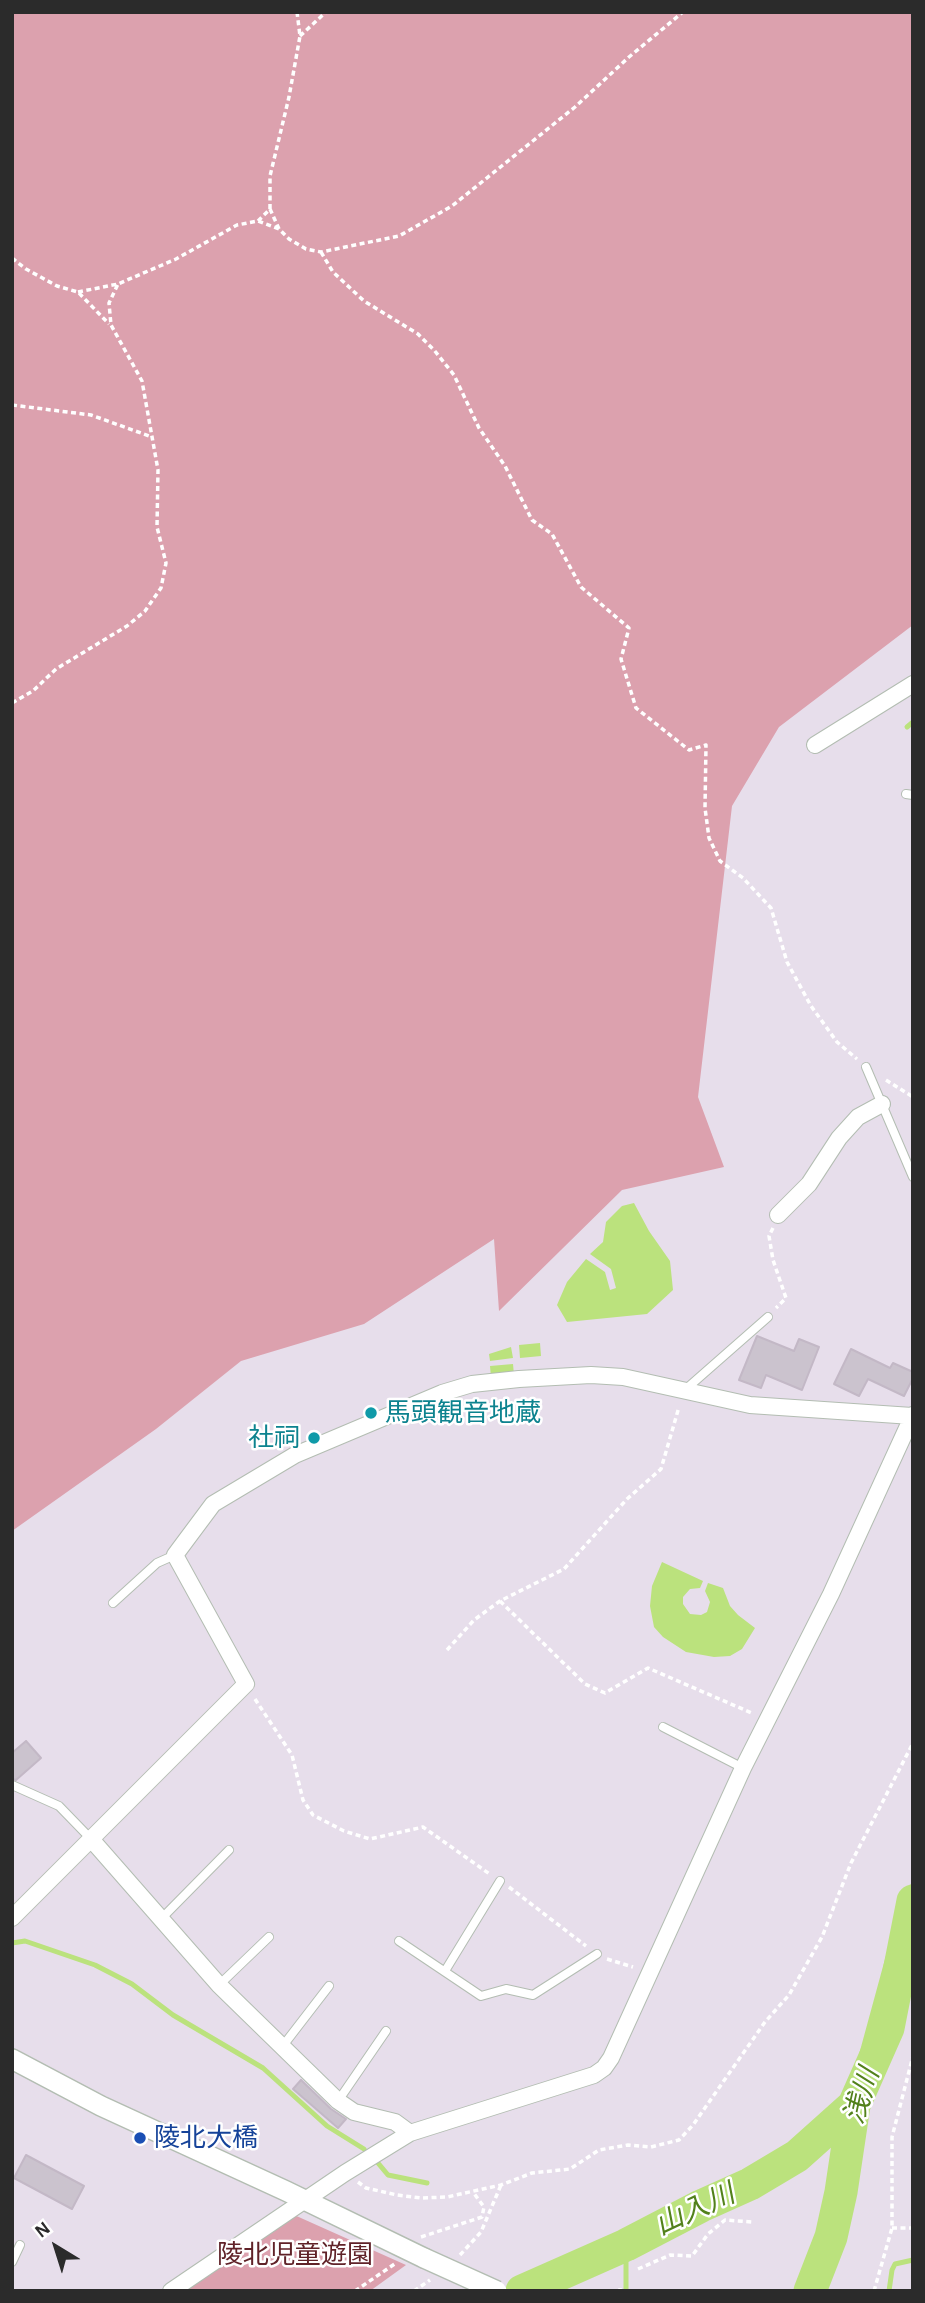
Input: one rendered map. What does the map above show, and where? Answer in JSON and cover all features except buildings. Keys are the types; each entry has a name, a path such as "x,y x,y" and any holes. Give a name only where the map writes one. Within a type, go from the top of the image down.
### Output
{"street":[{"path":"815,745 913,684"},
{"path":"778,1215 809,1184 839,1138 858,1117 882,1104"},
{"path":"15,1909 91,1839 246,1684 175,1555 213,1504 295,1455 442,1392 472,1384 519,1379 591,1375 644,1380 684,1391 762,1406 913,1416 831,1594 743,1768 611,2058 604,2068 594,2075 410,2133 345,2173 171,2291"},
{"path":"91,1839 219,1985 338,2101 355,2112 395,2122 410,2133"},
{"path":"12,2059 101,2106 497,2291"}],"lane":[{"path":"866,1067 913,1177"},
{"path":"684,1391 768,1317"},
{"path":"113,1603 157,1563 175,1555"},
{"path":"663,1727 743,1768"},
{"path":"12,1785 60,1806 91,1839"},
{"path":"161,1919 229,1850"},
{"path":"445,1971 500,1881"},
{"path":"219,1985 269,1937"},
{"path":"399,1941 481,1996 506,1989 533,1996 597,1954"},
{"path":"282,2047 329,1986"},
{"path":"338,2101 386,2031"},
{"path":"12,2262 20,2245"}],"path":[{"path":"297,12 300,36 270,176 270,209 279,229 289,239 306,249 321,252 399,236 452,206 575,107 683,12"},
{"path":"300,36 326,12"},
{"path":"258,221 270,209"},
{"path":"12,258 57,286 78,292 118,284 176,259 237,225 258,221 279,229"},
{"path":"321,252 332,272 364,301 418,334 454,375 479,428 505,466 532,520 552,534 581,587 629,628 621,659 636,708 689,750 706,745 705,808 709,838 720,861 743,877 771,908 788,962 811,1006 837,1042 866,1067 913,1097"},
{"path":"111,325 109,303 118,284"},
{"path":"12,703 33,691 56,668 145,611 161,588 166,563 158,527 158,470 142,381 111,325 78,292"},
{"path":"12,405 91,415 152,437"},
{"path":"768,1317 786,1297 773,1260 769,1237 778,1215"},
{"path":"447,1650 474,1620 500,1601 564,1569 627,1499 661,1469 684,1391"},
{"path":"500,1601 585,1684 605,1693 648,1668 767,1719"},
{"path":"246,1684 292,1755 303,1800 313,1815 344,1831 370,1839 423,1827 597,1954 649,1972"},
{"path":"345,2173 366,2188 421,2199 473,2192 532,2173 570,2169 599,2150 628,2145 651,2147 679,2140 693,2125 765,2022 789,1996 822,1937 850,1863 913,1743"},
{"path":"874,2291 892,2228 892,2137 913,2056"},
{"path":"455,2259 481,2232 501,2185"},
{"path":"418,2238 482,2217 484,2207 473,2192"},
{"path":"638,2269 670,2255 692,2256 708,2234 725,2220 752,2222"},
{"path":"892,2228 913,2228"},
{"path":"355,2291 398,2262"},
{"path":"414,2291 437,2274"}],"green space":[{"path":"12,12 913,12 913,625 779,727 732,806 698,1097 724,1167 622,1190 499,1311 494,1239 364,1324 241,1361 156,1429 12,1531"},
{"name":"陵北児童遊園","path":"292,2214 406,2265 370,2291 183,2291"}],"water":[{"path":"634,1203 670,1261 673,1290 647,1314 567,1322 557,1305 567,1282 586,1259 605,1272 610,1290 616,1288 611,1269 590,1254 603,1242 606,1222 622,1206"},
{"path":"540,1343 541,1356 520,1358 519,1345"},
{"path":"511,1347 513,1358 490,1361 489,1354"},
{"path":"513,1364 514,1375 491,1377 490,1366"},
{"path":"662,1562 703,1581 700,1588 690,1589 683,1597 683,1604 690,1614 701,1615 707,1612 710,1602 705,1591 708,1583 723,1588 730,1606 755,1628 742,1649 730,1656 714,1657 686,1652 663,1637 654,1627 650,1606 652,1586"},
{"path":"913,1880 913,1952 853,2131 843,2113 900,1904"}],"waterway":[{"path":"907,727 913,722"},
{"name":"浅川","path":"810,2291 831,2237 841,2192 854,2105 888,2028 913,1901"},
{"path":"12,1943 25,1941 95,1965 132,1984 173,2015 263,2068 327,2126 364,2149"},
{"name":"山入川","path":"522,2291 626,2245 750,2184 797,2156 854,2105"},
{"path":"378,2163 388,2175 427,2183"},
{"path":"626,2245 626,2291"},
{"path":"889,2291 895,2264 913,2260"}],"place":[{"name":"馬頭観音地蔵","path":"371,1413"},
{"name":"社祠","path":"314,1438"},
{"name":"陵北大橋","path":"140,2138"}]}
